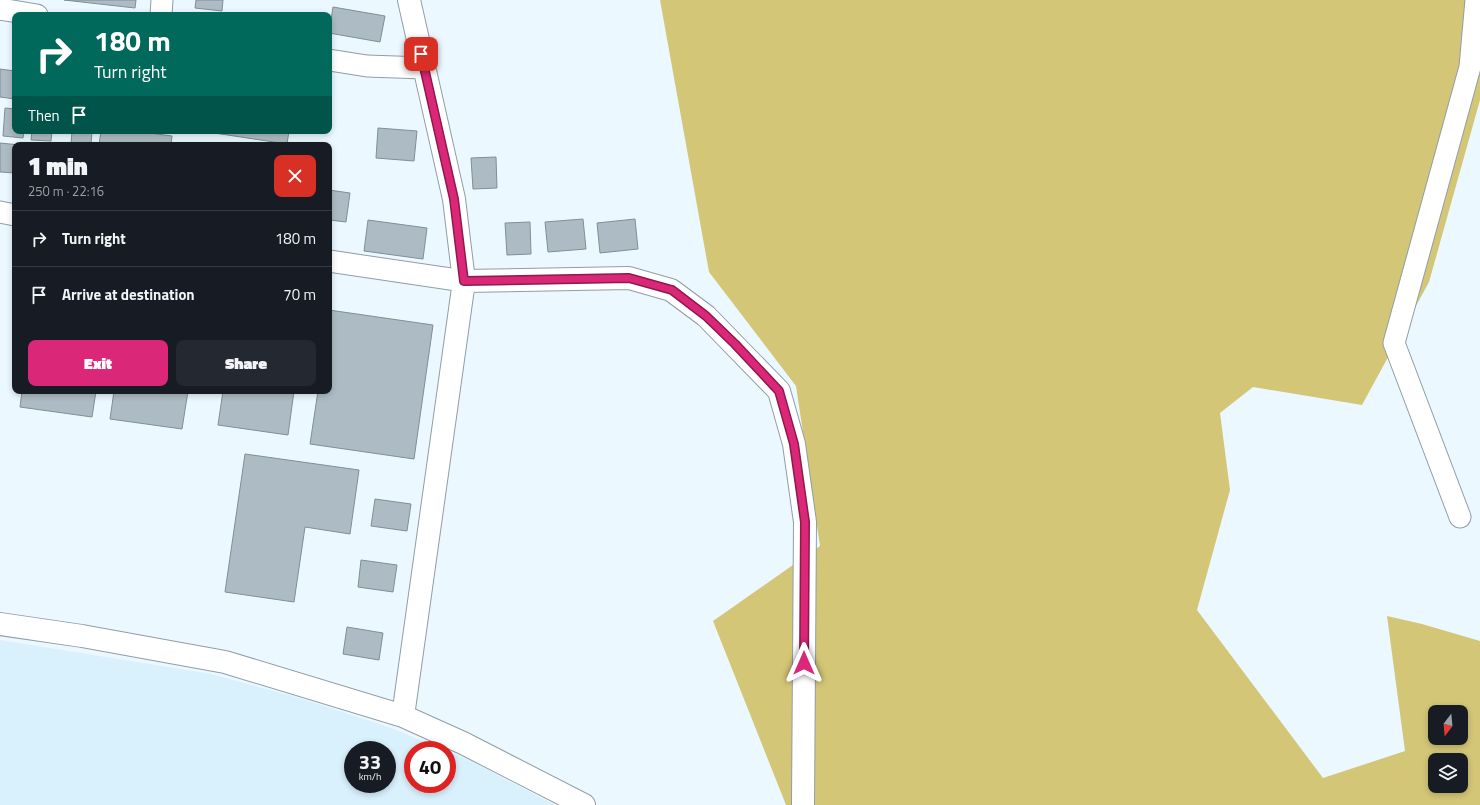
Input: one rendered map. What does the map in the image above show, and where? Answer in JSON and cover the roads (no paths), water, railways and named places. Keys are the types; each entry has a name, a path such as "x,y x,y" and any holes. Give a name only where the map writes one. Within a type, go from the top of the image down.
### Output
{"street":[{"path":"161,12 162,0"},
{"path":"403,716 464,281 454,199 409,0"},
{"path":"1460,517 1394,343 1470,67 1476,0"},
{"path":"0,9 18,12"},
{"path":"332,60 367,66 424,68"},
{"path":"0,212 12,214"},
{"path":"332,261 464,281 629,278 672,290 706,316 735,344 779,391 794,444 805,522 803,805"},
{"path":"0,624 82,636 225,662 403,716 462,743 584,805"}]}
